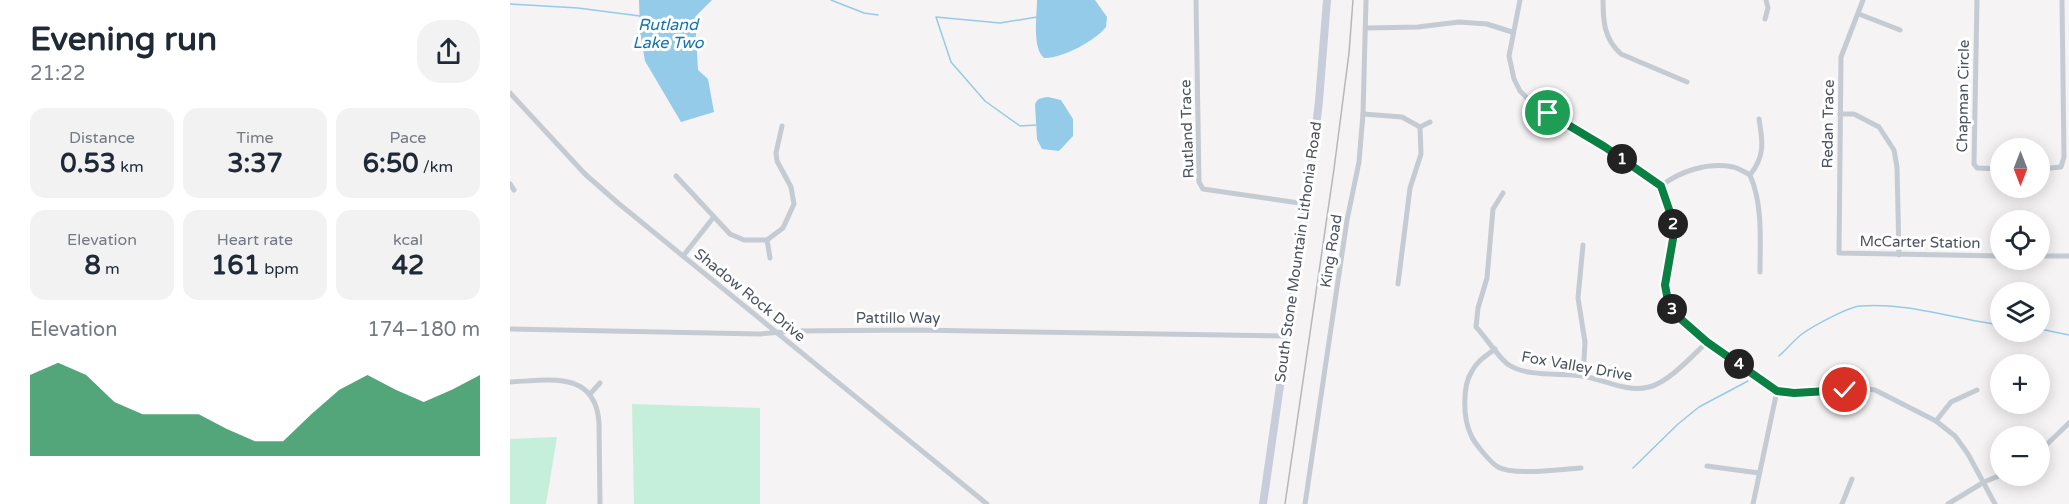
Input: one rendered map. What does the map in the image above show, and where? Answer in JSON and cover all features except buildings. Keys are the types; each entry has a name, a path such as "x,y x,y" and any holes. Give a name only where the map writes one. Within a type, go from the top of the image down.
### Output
{"main road":[{"name":"South Stone Mountain Lithonia Road","path":"1263,504 1306,204 1319,101 1327,0"}],"street":[{"name":"Rutland Trace","path":"1196,0 1199,182 1203,189 1306,204"},
{"name":"King Road","path":"1305,504 1347,220 1359,162 1364,114 1366,0"},
{"path":"1520,0 1509,56 1520,91 1535,106 1605,147 1661,186 1671,213 1674,230 1665,285 1668,301 1675,314 1707,342 1777,391 1794,393 1859,388 1875,390 1936,421 1955,436 1995,504"},
{"path":"1603,0 1605,33 1614,48 1621,54 1687,82"},
{"path":"1765,19 1768,8 1766,0"},
{"name":"Redan Trace","path":"1839,253 1841,57 1863,0"},
{"name":"Chapman Circle","path":"1977,0 1974,164 1977,168 1990,169"},
{"path":"2050,168 2061,167 2064,157 2062,0"},
{"path":"1859,14 1900,30"},
{"path":"1367,28 1418,27 1459,22 1487,24 1512,32"},
{"name":"Shadow Rock Drive","path":"510,93 585,174 739,304 777,332 987,504"},
{"path":"1364,114 1402,117 1420,127"},
{"path":"1840,114 1854,114 1879,127 1894,150 1897,167 1899,255"},
{"path":"1750,175 1761,159 1760,119"},
{"path":"1420,127 1430,122"},
{"path":"676,176 730,234 744,240 767,240 783,228 794,204 791,187 777,161 776,153 782,126"},
{"path":"1398,284 1410,188 1421,154 1420,127"},
{"path":"1661,186 1686,171 1702,168 1733,167 1750,175 1756,188 1760,210 1760,272"},
{"path":"510,184 514,190"},
{"name":"Fox Valley Drive","path":"1503,193 1493,209 1486,278 1478,308 1476,327 1508,365 1521,371 1583,376 1632,388 1649,387 1659,383 1707,342"},
{"path":"683,256 713,218"},
{"path":"767,240 770,258"},
{"path":"1583,245 1578,298 1586,342 1583,376"},
{"name":"McCarter Station","path":"1839,253 1990,256"},
{"path":"2050,256 2069,256"},
{"name":"Pattillo Way","path":"510,329 760,334 914,330 1287,336"},
{"path":"1495,349 1478,362 1470,374 1466,394 1467,420 1471,436 1498,467 1515,472 1581,468"},
{"path":"510,381 572,382 584,387 591,394 600,422 600,504"},
{"path":"591,394 600,382"},
{"path":"1936,421 1951,402 1977,390"},
{"path":"1753,504 1777,391"},
{"path":"2050,441 2069,423"},
{"path":"1707,466 1759,474"},
{"path":"1842,504 1852,479"},
{"path":"1948,504 1990,480"}],"green space":[{"path":"632,404 760,408 760,504 634,504"},
{"path":"557,437 546,504 510,504 510,439"}],"water":[{"name":"Rutland Lake Two","path":"639,0 712,0 695,17 698,70 708,79 714,112 681,122 645,61 640,32"},
{"path":"1037,0 1095,0 1107,17 1106,27 1094,38 1077,48 1059,56 1044,58 1040,53 1037,39"},
{"path":"1041,98 1061,100 1073,119 1073,136 1059,151 1042,149 1037,139 1035,105"}],"waterway":[{"path":"831,0 864,13 878,15"},
{"path":"510,4 578,8 640,16"},
{"path":"1036,125 1020,126 985,101 951,62 936,17 1000,23 1037,17"},
{"path":"1779,356 1807,331 1839,313 1860,306 1895,306 1990,323"},
{"path":"2050,331 2069,335"},
{"path":"1633,468 1699,407 1748,381"}],"railway":[{"path":"1285,504 1334,169 1349,53 1353,0"}],"route":[{"path":"1548,113 1605,147 1661,186 1671,213 1674,230 1665,285 1668,301 1675,314 1707,342 1777,391 1794,393 1845,390"}]}
